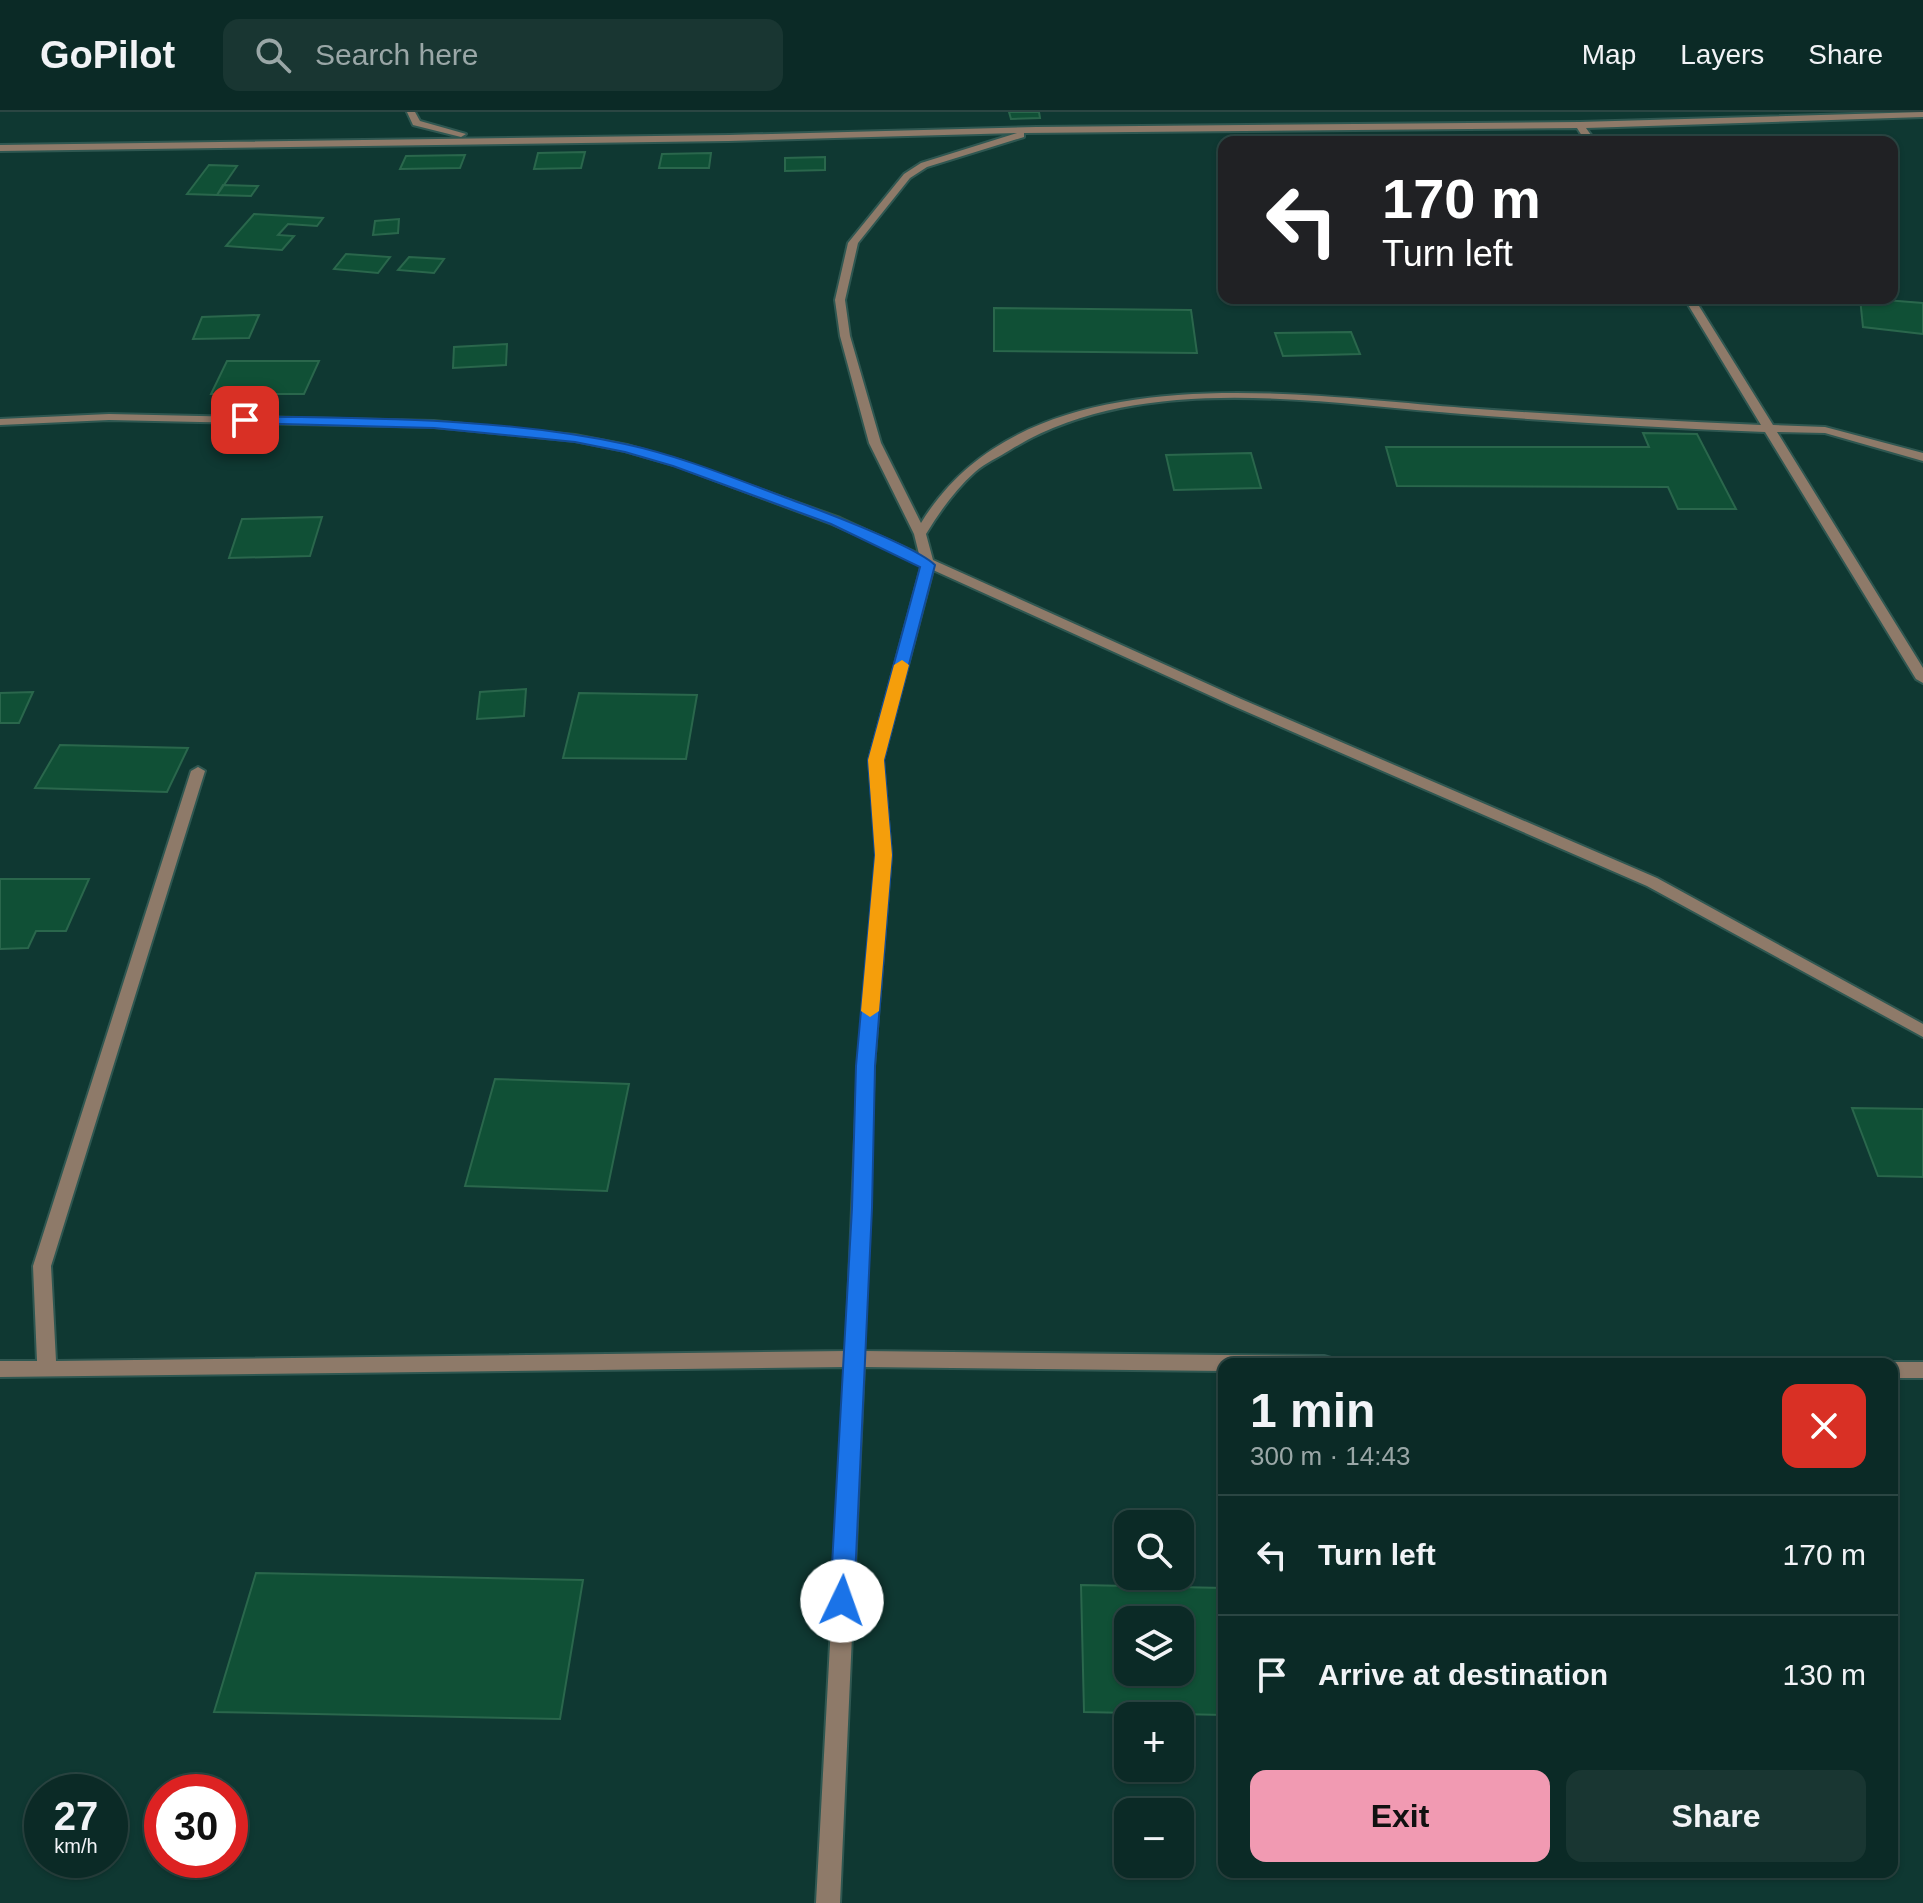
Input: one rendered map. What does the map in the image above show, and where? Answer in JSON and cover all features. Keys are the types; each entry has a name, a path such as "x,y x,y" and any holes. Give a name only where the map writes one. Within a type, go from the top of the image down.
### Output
{"street":[{"path":"411,112 416,123 485,139"},
{"path":"0,148 729,138 1036,130 1580,125 1923,114"},
{"path":"1580,125 1587,136"},
{"path":"828,1903 862,1208 866,1066 884,855 876,760 928,565 920,534 875,443 845,336 840,300 853,243 907,176 924,165 1036,130"},
{"path":"1693,304 1923,679"},
{"path":"920,534 939,503 972,468 1023,437 1075,416 1147,400 1212,395 1278,397 1633,424 1825,430 1923,457"},
{"path":"0,422 123,417 434,424 575,438 640,452 836,521 928,565 1652,882 1923,1031"},
{"path":"47,1369 42,1266 198,771"},
{"path":"0,1369 853,1359 1218,1363"},
{"path":"1898,1370 1923,1370"}],"building":[{"path":"1009,112 1039,112 1040,118 1011,119"},
{"path":"585,152 581,168 534,169 538,153"},
{"path":"711,153 709,168 659,168 662,154"},
{"path":"465,155 460,168 400,169 406,156"},
{"path":"825,157 825,170 785,171 785,158"},
{"path":"209,165 237,166 217,195 187,194"},
{"path":"223,185 258,186 251,196 217,195"},
{"path":"254,214 323,218 317,226 288,224 278,235 294,236 282,250 226,246"},
{"path":"399,219 398,233 373,235 375,221"},
{"path":"346,254 390,257 378,273 334,269"},
{"path":"409,257 444,259 434,273 398,270"},
{"path":"1923,303 1923,334 1863,327 1861,304"},
{"path":"994,308 1191,310 1197,353 994,351"},
{"path":"259,315 249,338 193,339 202,317"},
{"path":"1351,332 1360,354 1283,356 1275,333"},
{"path":"507,344 506,365 453,368 454,347"},
{"path":"227,361 319,361 304,394 211,394"},
{"path":"1643,433 1697,434 1736,509 1678,509 1668,487 1397,486 1386,447 1649,447"},
{"path":"1251,453 1261,488 1174,490 1166,455"},
{"path":"322,517 310,556 229,558 242,519"},
{"path":"526,689 524,716 477,719 480,692"},
{"path":"33,692 19,723 0,723 0,693"},
{"path":"579,693 697,695 686,759 563,758"},
{"path":"60,745 188,748 167,792 35,788"},
{"path":"0,879 89,879 66,931 36,931 28,948 0,949"},
{"path":"495,1079 629,1084 607,1191 465,1186"},
{"path":"1852,1108 1923,1109 1923,1177 1878,1176"},
{"path":"256,1573 583,1580 560,1719 214,1712"},
{"path":"1081,1585 1114,1586 1114,1590 1218,1588 1218,1715 1194,1714 1194,1702 1114,1702 1114,1713 1084,1712"}],"slow traffic":[{"path":"870,1011 884,855 876,760 902,665"}],"route":[{"path":"245,420 434,424 575,438 627,448 678,463 836,521 928,565 876,760 884,855 866,1066 842,1601"}]}
